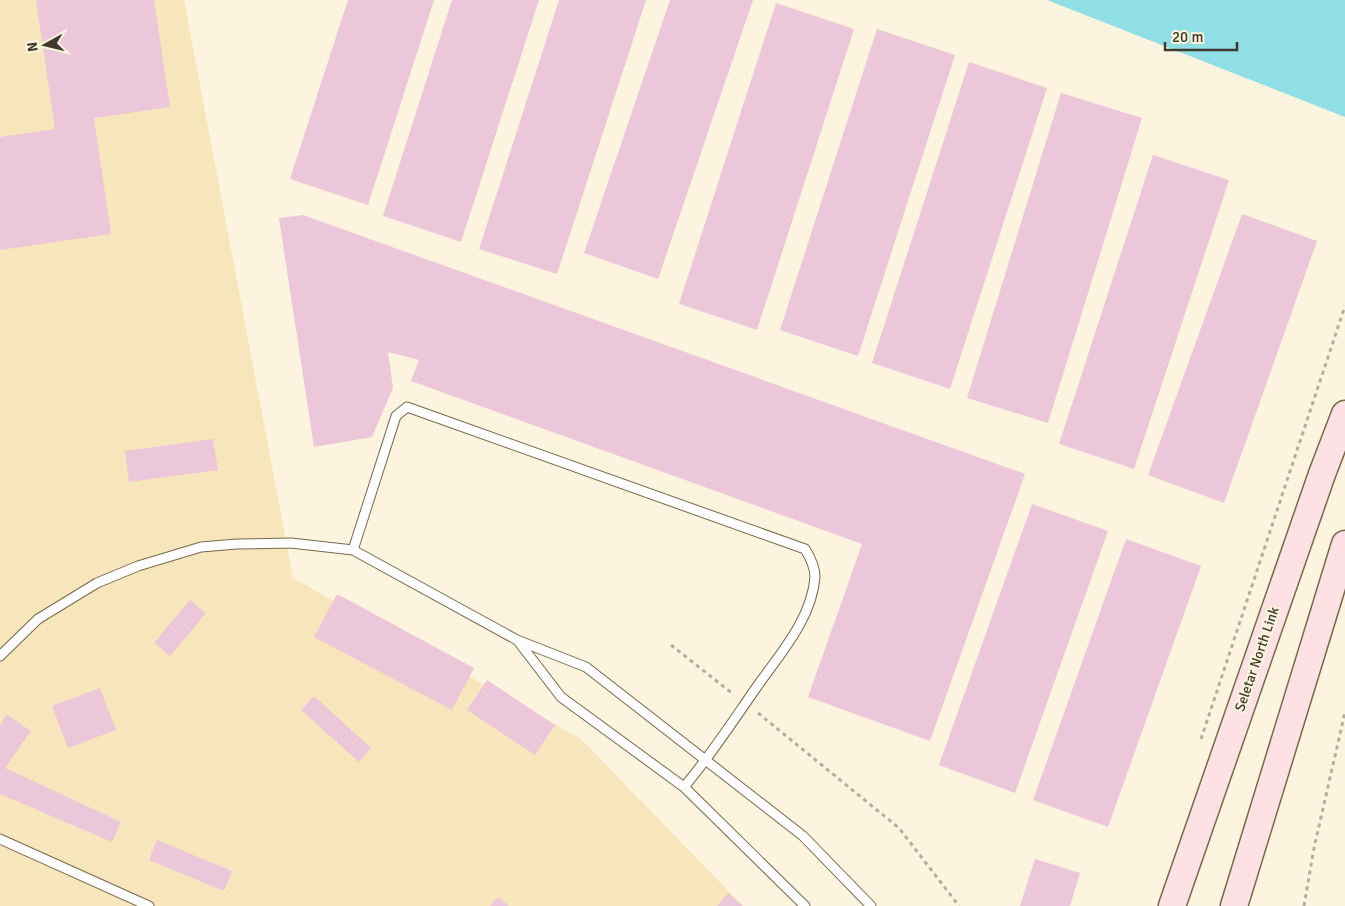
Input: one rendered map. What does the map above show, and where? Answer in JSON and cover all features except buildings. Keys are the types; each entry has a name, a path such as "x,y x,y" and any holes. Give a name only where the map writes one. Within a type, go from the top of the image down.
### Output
{"main road":[{"name":"Seletar North Link","path":"1172,906 1318,483 1345,414"},
{"path":"1234,906 1345,544"}],"lane":[{"path":"353,550 396,416 407,407 805,549 810,556 815,575 806,609 795,631 707,760 684,787"},
{"path":"0,656 38,619 97,583 138,566 201,547 291,543 353,550 517,640 586,667 803,836 871,906"},
{"path":"517,640 561,697 684,787 805,906"},
{"path":"0,839 149,906"}],"path":[{"path":"1199,745 1345,306"},
{"path":"671,645 746,703 899,828 959,906"},
{"path":"1304,906 1314,848 1345,712"}],"shaded area":[{"path":"0,0 184,0 293,578 581,739 743,906 0,906"}],"water":[{"path":"1047,0 1345,0 1345,117"}]}
